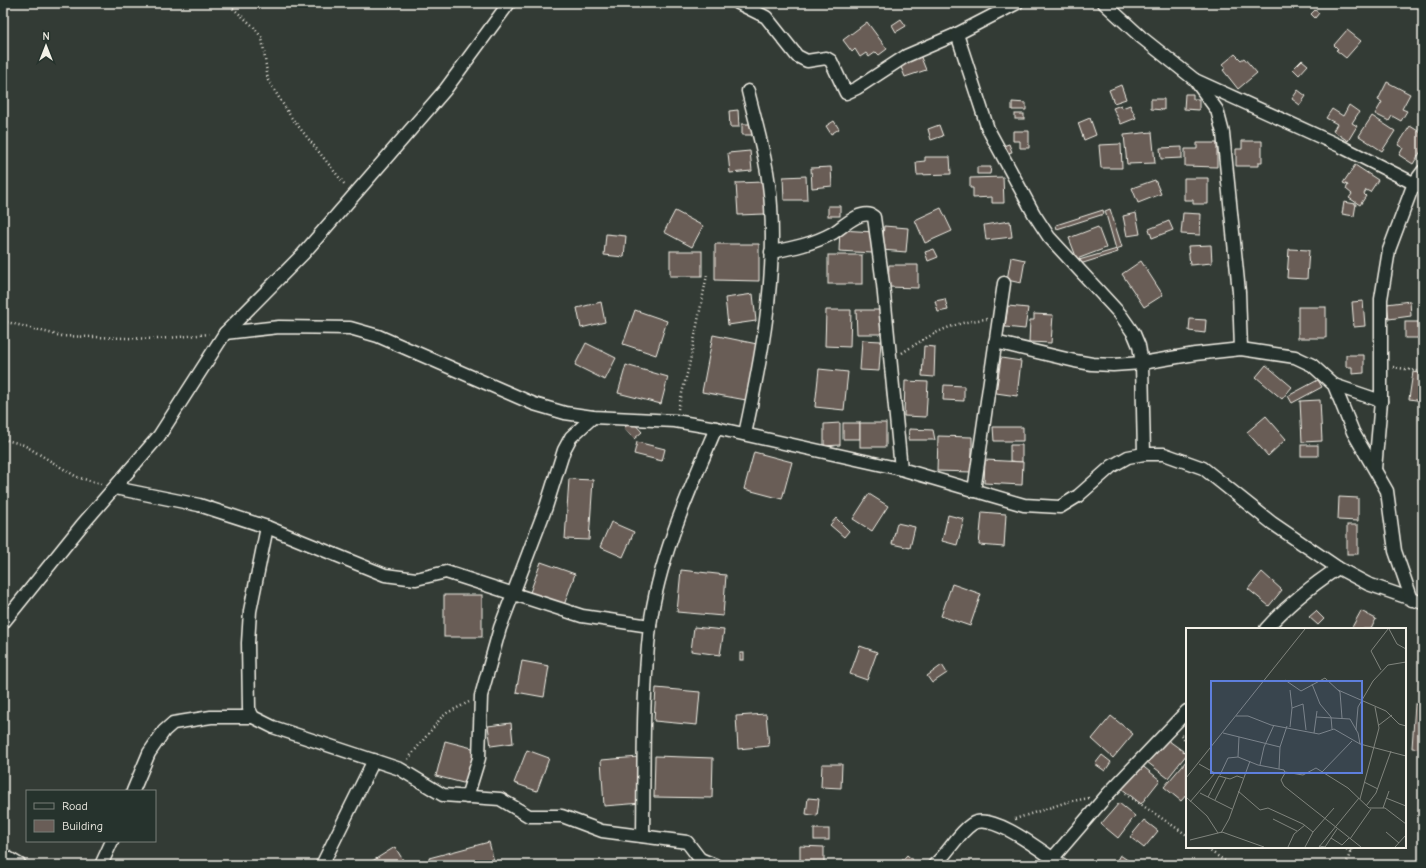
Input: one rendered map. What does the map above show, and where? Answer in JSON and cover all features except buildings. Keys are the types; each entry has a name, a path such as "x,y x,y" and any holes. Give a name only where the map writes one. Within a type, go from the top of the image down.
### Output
{"street":[{"path":"3,623 82,525 158,436 225,333 303,254 354,196 445,90 509,3"},
{"path":"738,3 766,17 798,56 807,61 826,58 831,61 846,93 857,88 906,56 957,34 1017,3"},
{"path":"1104,3 1141,37 1195,80 1340,146 1418,186"},
{"path":"957,34 988,129 1023,196 1049,237 1120,314 1134,334 1140,346 1142,362 1144,454"},
{"path":"1195,80 1216,110 1223,133 1239,292 1241,349"},
{"path":"746,434 760,368 765,328 771,252 771,206 762,152 748,91"},
{"path":"1375,469 1380,400 1381,299 1389,250 1418,186 1423,171"},
{"path":"771,252 803,246 833,233 860,216 871,214 876,223 901,469"},
{"path":"974,491 1004,283"},
{"path":"225,333 280,327 350,328 378,336 534,404 565,413 593,417 675,421 746,434 901,469 1024,506 1060,507 1078,496 1112,466 1128,457 1144,454 1164,454 1203,468 1272,523 1338,568 1368,584 1418,601"},
{"path":"995,342 1075,361 1113,365 1241,349 1295,356 1312,365 1334,385 1380,400"},
{"path":"1334,385 1353,432 1387,490 1390,502 1390,518 1395,551 1418,601"},
{"path":"467,797 479,758 481,696 500,628 546,507 564,450 571,437 593,417"},
{"path":"643,836 646,690 650,626 658,585 675,533 693,482 716,428"},
{"path":"115,488 199,506 267,527 385,575 416,579 446,572 582,616 650,626"},
{"path":"253,717 249,709 248,643 250,611 267,527"},
{"path":"1267,628 1283,610 1311,587 1338,568"},
{"path":"934,865 957,838 973,823 987,821 995,823 1057,862 1112,791 1186,712"},
{"path":"133,790 149,753 164,731 174,723 211,717 253,717 273,727 400,769 443,795 500,799 529,816 562,816 602,831 687,842 700,862 715,865"},
{"path":"322,865 374,760"},
{"path":"101,865 112,842"},
{"path":"3,855 20,865"}],"path":[{"path":"226,3 254,26 262,38 268,80 290,117 354,196"},
{"path":"675,421 689,366 707,275"},
{"path":"890,360 944,328 959,323 998,318"},
{"path":"3,321 60,336 158,339 225,333"},
{"path":"1381,364 1423,372"},
{"path":"3,439 24,445 77,477 115,488"},
{"path":"400,769 441,718 447,713 481,696"},
{"path":"995,823 1015,819 1067,802 1112,791 1186,834"},
{"path":"1206,848 1231,865"},
{"path":"1345,848 1351,852"},
{"path":"1346,865 1352,848"}]}
